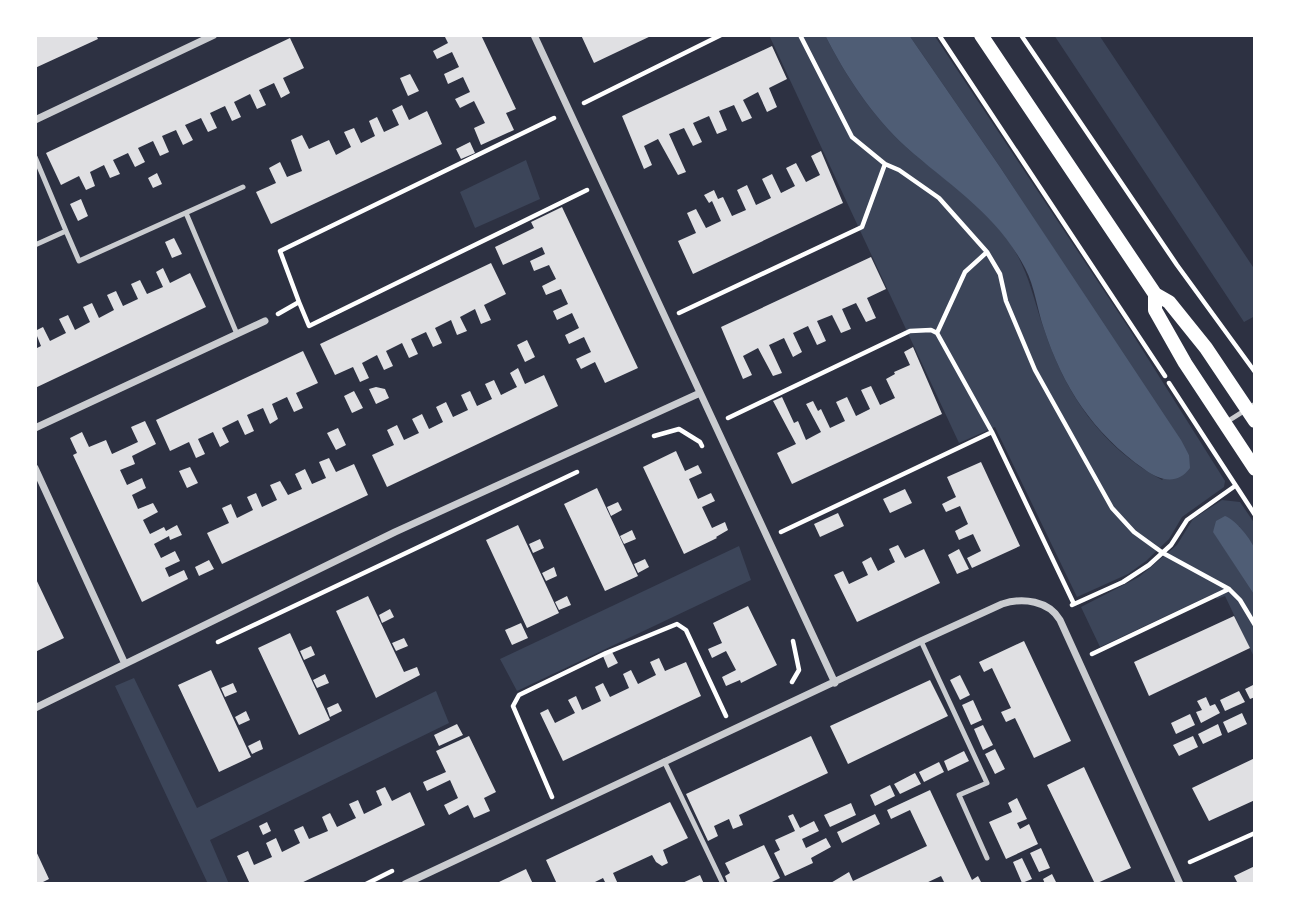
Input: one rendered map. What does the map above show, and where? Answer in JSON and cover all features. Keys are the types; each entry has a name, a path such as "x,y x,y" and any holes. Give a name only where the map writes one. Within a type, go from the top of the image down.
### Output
{"main road":[{"path":"981,35 1155,295 1169,302 1252,411"},
{"path":"1155,295 1155,310 1185,363 1255,469"}],"street":[{"path":"35,120 214,35"},
{"path":"534,35 835,682"},
{"path":"35,428 265,321"},
{"path":"35,708 395,532 700,393"},
{"path":"35,468 125,664"},
{"path":"405,884 1009,601 1037,603 1055,613 1079,660 1180,884"}],"lane":[{"path":"35,156 79,261 243,187"},
{"path":"186,213 237,334"},
{"path":"35,245 66,231"},
{"path":"1225,423 1252,411"},
{"path":"921,641 987,783 959,795 987,858"},
{"path":"664,761 723,884"}],"path":[{"path":"603,182 309,326 280,251 721,35"},
{"path":"800,35 852,137 885,164 899,170 939,198 987,252 1000,274 1006,301 1035,370 1112,508 1134,532 1163,553 1229,589 1240,600 1255,625"},
{"path":"939,35 1254,512"},
{"path":"1021,35 1177,265 1255,372"},
{"path":"666,319 862,228 885,164"},
{"path":"937,333 965,272 987,252"},
{"path":"265,321 299,302"},
{"path":"715,425 910,331 931,330 937,333 992,432 1074,604"},
{"path":"648,438 680,429 700,442 706,455"},
{"path":"768,538 992,432"},
{"path":"214,644 587,467"},
{"path":"1055,613 1135,575 1171,545 1187,520 1235,486"},
{"path":"1079,660 1229,589"},
{"path":"564,792 552,797 513,706 519,695 606,653 677,624 686,631 726,717 738,711"},
{"path":"787,690 799,670 793,640"},
{"path":"1173,870 1255,833"}],"shaded area":[{"path":"769,35 825,35 841,65 882,122 906,147 971,200 994,223 1013,248 1024,270 1053,353 1074,396 1103,435 1140,467 1162,480 1189,455 1000,167 909,35 934,35 1128,327 1225,481 1224,487 1182,517 1169,539 1128,574 1077,597 995,427 959,443"},
{"path":"825,35 909,35 1181,440 1189,455 1190,468 1185,474 1168,479 1150,473 1126,455 1095,424 1060,370 1044,329 1034,290 1013,249 986,216 906,147 882,122 841,65"},
{"path":"1054,35 1099,35 1255,270 1255,316 1244,322"},
{"path":"526,160 540,199 475,228 460,192"},
{"path":"1222,500 1240,502 1255,524 1255,550 1239,526 1213,531 1255,596 1255,659 1225,596 1217,599 1213,594 1100,647 1081,607 1139,577 1177,545 1193,519"},
{"path":"1225,516 1243,530 1255,550 1255,596 1213,532 1216,521"},
{"path":"739,546 751,580 517,691 500,659"},
{"path":"134,678 197,808 436,691 449,723 210,840 229,884 208,884 115,686"}],"building":[{"path":"35,35 96,35 98,39 35,68"},
{"path":"444,35 481,35 516,109 506,113 514,130 481,145 474,128 485,123 474,101 460,108 455,99 470,92 463,77 448,84 444,74 459,67 452,52 437,59 433,51 448,43"},
{"path":"581,35 653,35 594,63"},
{"path":"290,38 304,68 283,78 290,93 281,98 274,83 259,90 266,105 257,109 250,94 234,102 241,117 232,121 225,106 210,113 217,128 208,132 201,118 185,125 193,140 183,145 176,130 162,136 169,152 160,156 153,141 138,148 145,162 135,167 128,153 113,160 120,174 110,178 104,165 90,172 95,186 86,190 79,176 61,185 46,153"},
{"path":"772,46 787,79 769,88 777,107 767,112 758,92 743,100 752,118 742,122 734,105 719,111 727,130 717,134 709,116 693,123 702,142 693,146 684,128 669,134 686,172 678,175 658,139 644,146 652,165 644,169 622,116"},
{"path":"410,74 419,91 408,96 400,78"},
{"path":"402,105 409,120 427,111 442,144 271,224 256,192 276,183 269,168 280,162 287,177 302,171 291,140 302,135 309,149 329,140 336,155 351,147 344,132 354,128 361,143 375,136 369,121 377,117 384,132 399,125 392,110"},
{"path":"470,142 475,153 461,159 456,149"},
{"path":"821,151 843,203 693,274 678,241 696,233 687,213 696,209 706,228 721,221 712,201 709,203 704,195 714,190 718,199 723,197 732,216 746,210 737,190 747,185 756,205 771,198 762,179 772,174 781,193 795,186 786,168 796,163 806,182 820,175 811,156"},
{"path":"157,173 162,184 153,188 148,178"},
{"path":"81,199 88,216 78,221 70,204"},
{"path":"562,207 638,368 605,383 595,362 581,369 576,359 591,352 584,337 569,344 565,335 579,328 572,313 557,320 553,311 568,304 561,289 546,295 542,286 556,279 549,265 534,271 530,261 545,254 542,247 503,265 495,247 534,228 531,222"},
{"path":"174,238 182,254 172,258 165,242"},
{"path":"871,257 886,289 867,298 876,318 866,322 856,303 842,309 851,329 841,333 832,315 817,321 826,341 817,345 808,326 793,333 802,352 793,357 784,338 769,345 782,373 773,376 758,348 743,356 752,375 743,379 721,327"},
{"path":"491,263 506,294 484,305 491,320 481,324 475,309 460,317 467,331 457,335 451,320 435,328 442,343 433,347 426,332 411,339 418,354 409,358 402,343 386,351 393,366 384,370 377,355 362,363 369,378 360,382 353,367 335,375 320,344"},
{"path":"163,268 170,283 190,273 206,307 35,388 35,349 41,346 35,331 43,327 50,341 66,333 59,319 68,315 75,330 90,322 83,307 92,303 99,318 114,310 107,295 116,291 123,306 138,299 131,284 140,280 147,294 163,287 156,272"},
{"path":"527,340 535,357 525,362 517,345"},
{"path":"913,347 942,414 792,484 777,453 796,444 773,401 782,397 794,423 798,421 806,440 821,432 806,404 813,401 818,411 821,409 830,428 845,421 836,402 847,397 856,416 870,409 861,390 871,386 880,405 895,398 886,379 910,365 904,352"},
{"path":"303,351 318,383 296,393 303,408 294,412 287,397 272,404 278,419 270,424 263,408 247,415 254,431 245,435 238,420 222,428 229,442 220,447 213,432 198,439 205,454 196,458 189,442 170,451 156,420"},
{"path":"518,368 525,384 544,375 558,406 387,487 372,455 394,445 387,430 397,425 404,440 419,433 412,419 422,414 429,429 443,422 436,407 446,402 453,417 468,410 461,395 470,391 477,406 492,399 485,384 494,380 501,395 517,387 510,373"},
{"path":"369,389 385,389 389,398 376,404"},
{"path":"354,391 363,408 352,413 344,396"},
{"path":"145,421 156,444 132,456 135,464 120,470 127,485 142,478 146,488 132,495 138,509 153,503 158,512 143,520 150,534 164,527 166,531 177,525 182,535 170,540 169,536 154,544 161,558 175,551 180,561 165,568 169,577 184,570 188,579 142,602 73,455 77,453 70,438 82,432 89,447 106,440 112,454 138,442 131,427"},
{"path":"338,428 346,445 336,450 327,433"},
{"path":"676,451 685,471 698,465 702,473 689,479 698,499 711,493 715,501 702,507 712,528 725,522 728,530 684,554 643,467"},
{"path":"329,458 336,472 354,464 368,495 222,564 207,533 229,523 222,508 231,504 237,518 253,510 247,497 256,493 262,507 277,500 270,485 280,481 288,495 302,489 295,474 305,469 312,484 326,478 319,462"},
{"path":"981,462 1020,546 972,568 967,558 981,551 973,534 959,540 955,531 968,524 960,506 946,512 942,504 956,497 947,477"},
{"path":"190,467 198,483 187,488 179,471"},
{"path":"597,488 638,576 605,591 564,504"},
{"path":"905,489 912,503 890,513 883,499"},
{"path":"618,502 622,510 611,516 607,507"},
{"path":"838,513 844,526 820,537 814,524"},
{"path":"518,525 559,613 527,628 486,540"},
{"path":"632,530 636,539 624,544 620,536"},
{"path":"540,539 544,548 533,553 529,544"},
{"path":"898,545 905,558 924,549 940,583 857,622 834,575 843,571 849,584 868,575 862,562 871,557 878,571 895,562 889,549"},
{"path":"959,549 969,569 957,574 948,555"},
{"path":"645,559 649,567 638,573 634,564"},
{"path":"209,560 214,569 199,576 195,567"},
{"path":"554,567 557,576 546,581 542,573"},
{"path":"35,577 64,638 35,652"},
{"path":"368,596 404,672 417,667 420,675 376,698 336,611"},
{"path":"567,596 571,605 559,610 555,602"},
{"path":"748,606 777,665 741,683 740,680 726,686 722,677 736,670 726,651 712,658 708,649 722,643 713,623"},
{"path":"390,609 394,617 382,623 379,615"},
{"path":"1234,616 1250,648 1149,696 1134,662"},
{"path":"521,623 528,638 512,645 505,630"},
{"path":"290,633 330,720 299,735 258,648"},
{"path":"404,638 408,646 396,651 392,643"},
{"path":"1024,641 1071,741 1034,758 1015,718 1006,722 1001,712 1011,708 992,668 984,672 979,662"},
{"path":"311,646 315,655 304,660 300,651"},
{"path":"612,652 618,663 608,668 603,656"},
{"path":"659,658 665,671 686,662 701,696 563,761 540,713 548,709 555,723 575,713 568,700 576,696 582,710 601,701 595,687 603,683 610,697 629,688 623,674 631,670 638,684 656,675 650,662"},
{"path":"211,670 251,757 219,772 178,685"},
{"path":"325,674 329,683 317,688 313,680"},
{"path":"960,675 970,695 960,700 950,680"},
{"path":"930,680 948,716 848,764 830,726"},
{"path":"233,683 237,692 225,697 221,688"},
{"path":"1255,684 1255,697 1250,699 1245,689"},
{"path":"1239,691 1245,702 1225,711 1220,700"},
{"path":"1206,697 1210,706 1215,704 1220,713 1201,723 1196,712 1202,710 1197,701"},
{"path":"973,700 982,720 971,725 962,705"},
{"path":"338,703 342,711 330,717 327,708"},
{"path":"246,711 250,720 239,725 235,717"},
{"path":"1242,713 1247,724 1228,733 1223,722"},
{"path":"1190,714 1195,725 1176,734 1171,723"},
{"path":"457,724 463,735 439,746 434,735"},
{"path":"1218,724 1222,735 1203,744 1198,734"},
{"path":"983,725 993,745 983,750 974,729"},
{"path":"469,736 496,792 484,798 490,811 474,818 468,805 449,815 444,805 458,798 450,780 427,791 423,782 446,772 436,751"},
{"path":"811,736 828,773 739,815 743,825 733,829 729,819 714,826 718,836 708,841 686,794"},
{"path":"1193,736 1198,747 1179,756 1173,745"},
{"path":"260,740 263,749 252,754 248,746"},
{"path":"995,749 1005,769 995,774 985,754"},
{"path":"964,751 969,761 948,771 944,761"},
{"path":"1255,758 1255,800 1209,821 1192,788"},
{"path":"939,762 944,772 924,782 919,772"},
{"path":"1084,767 1131,868 1095,884 1047,785"},
{"path":"915,773 921,784 900,794 894,784"},
{"path":"890,785 895,796 875,806 870,795"},
{"path":"385,787 392,801 410,792 425,825 299,884 250,884 237,856 248,851 254,865 272,857 266,843 276,838 282,852 300,843 294,830 303,826 309,839 328,831 322,817 330,813 337,827 356,818 349,804 358,800 364,814 382,805 376,791"},
{"path":"930,790 972,880 978,876 982,884 945,884 941,876 924,884 829,884 849,872 853,881 927,846 910,810 891,819 887,810"},
{"path":"1017,798 1027,819 1017,823 1020,829 1029,824 1038,844 1006,859 989,822 1012,812 1008,803"},
{"path":"670,802 688,838 663,850 668,863 662,866 652,855 613,873 618,884 606,884 603,878 591,884 557,884 546,860"},
{"path":"851,803 856,815 830,827 824,815"},
{"path":"793,814 800,828 814,821 819,831 802,839 806,848 826,838 831,847 811,858 813,863 785,876 774,853 780,850 775,840 795,831 788,816"},
{"path":"875,814 880,824 842,843 837,832"},
{"path":"267,822 271,831 263,835 259,826"},
{"path":"764,845 780,878 768,884 728,884 725,876 730,873 725,863"},
{"path":"1041,848 1050,868 1039,872 1030,853"},
{"path":"35,849 49,879 39,884 35,884"},
{"path":"1022,858 1032,879 1022,883 1013,862"},
{"path":"1255,866 1255,884 1238,884 1234,876"},
{"path":"526,869 533,884 495,884 501,881"},
{"path":"1052,874 1057,884 1045,884 1043,879"},
{"path":"700,875 704,884 680,884"}]}
